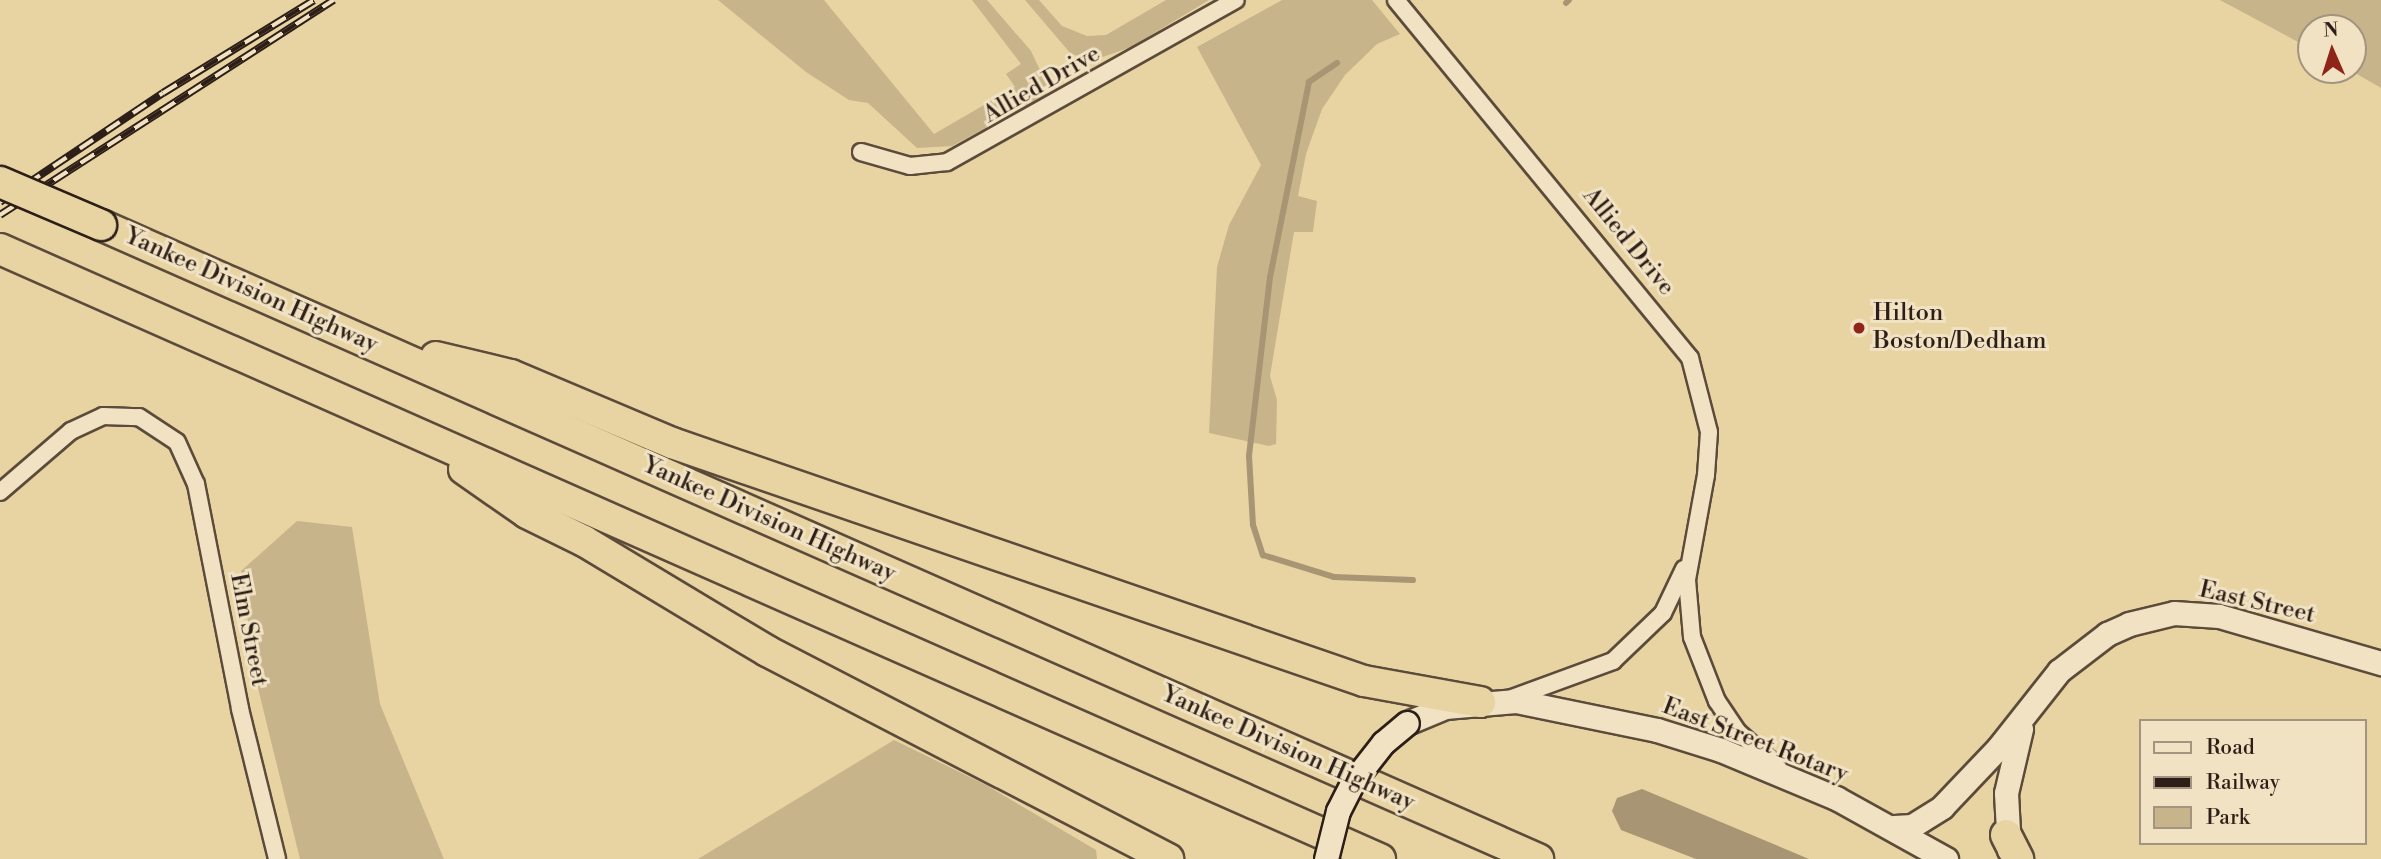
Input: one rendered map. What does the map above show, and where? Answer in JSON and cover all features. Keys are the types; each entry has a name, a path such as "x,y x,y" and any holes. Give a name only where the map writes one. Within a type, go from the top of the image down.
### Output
{"highway":[{"name":"Yankee Division Highway","path":"0,182 1538,859"},
{"path":"0,249 1380,859"},
{"path":"364,341 511,375 672,443 1364,681 1492,701"},
{"path":"406,429 527,513 584,541 767,652 1168,859"}],"main road":[{"name":"East Street","path":"1894,827 1918,823 1950,800 2059,671 2107,635 2174,613 2255,624 2381,663"},
{"name":"East Street Rotary","path":"1326,859 1338,811 1354,780 1383,743 1407,723 1445,707 1492,701 1569,709 1657,730 1814,789 1894,827 1946,859"},
{"name":"East Street","path":"2012,851 2011,758 2028,710"}],"street":[{"name":"Allied Drive","path":"861,152 910,166 947,162 1236,0"},
{"name":"Allied Drive","path":"1396,0 1690,358 1709,432 1706,475 1689,557 1663,612 1631,648 1592,672 1492,701"},
{"name":"Elm Street","path":"0,492 86,423 120,414 153,423 177,442 193,470 240,709 277,859"},
{"name":"Allied Drive","path":"1689,557 1692,637 1717,701 1758,752 1814,789"}],"green space":[{"path":"718,0 824,0 934,134 1015,87 1006,74 1021,64 972,0 987,0 1031,51 1049,89 1046,95 952,146 917,148 868,103 849,100 806,72"},
{"path":"1025,0 1039,0 1062,26 1087,36 1106,35 1166,0 1209,0 1131,47 1094,60 1071,54"},
{"path":"1282,0 1372,0 1400,34 1377,44 1345,75 1322,109 1306,154 1298,196 1317,201 1313,232 1294,232 1270,376 1277,400 1276,444 1269,446 1209,433 1217,267 1229,225 1261,165 1197,47"},
{"path":"2220,0 2381,0 2381,88 2367,80 2367,14 2297,14 2297,41"},
{"path":"297,521 352,527 380,704 444,859 300,859 255,676 241,571"},
{"path":"894,740 986,785 1096,850 1097,859 698,859"}],"shaded area":[{"path":"1642,789 1809,859 1696,859 1621,830 1612,811 1617,798"}],"waterway":[{"path":"1566,3 1569,0"},
{"path":"1337,63 1309,82 1270,277 1249,456 1253,525 1263,555 1334,577 1413,580"}],"railway":[{"path":"0,202 163,93 314,0"},
{"path":"0,215 334,0"}],"place":[{"name":"Hilton Boston/Dedham","path":"1859,328"}]}
